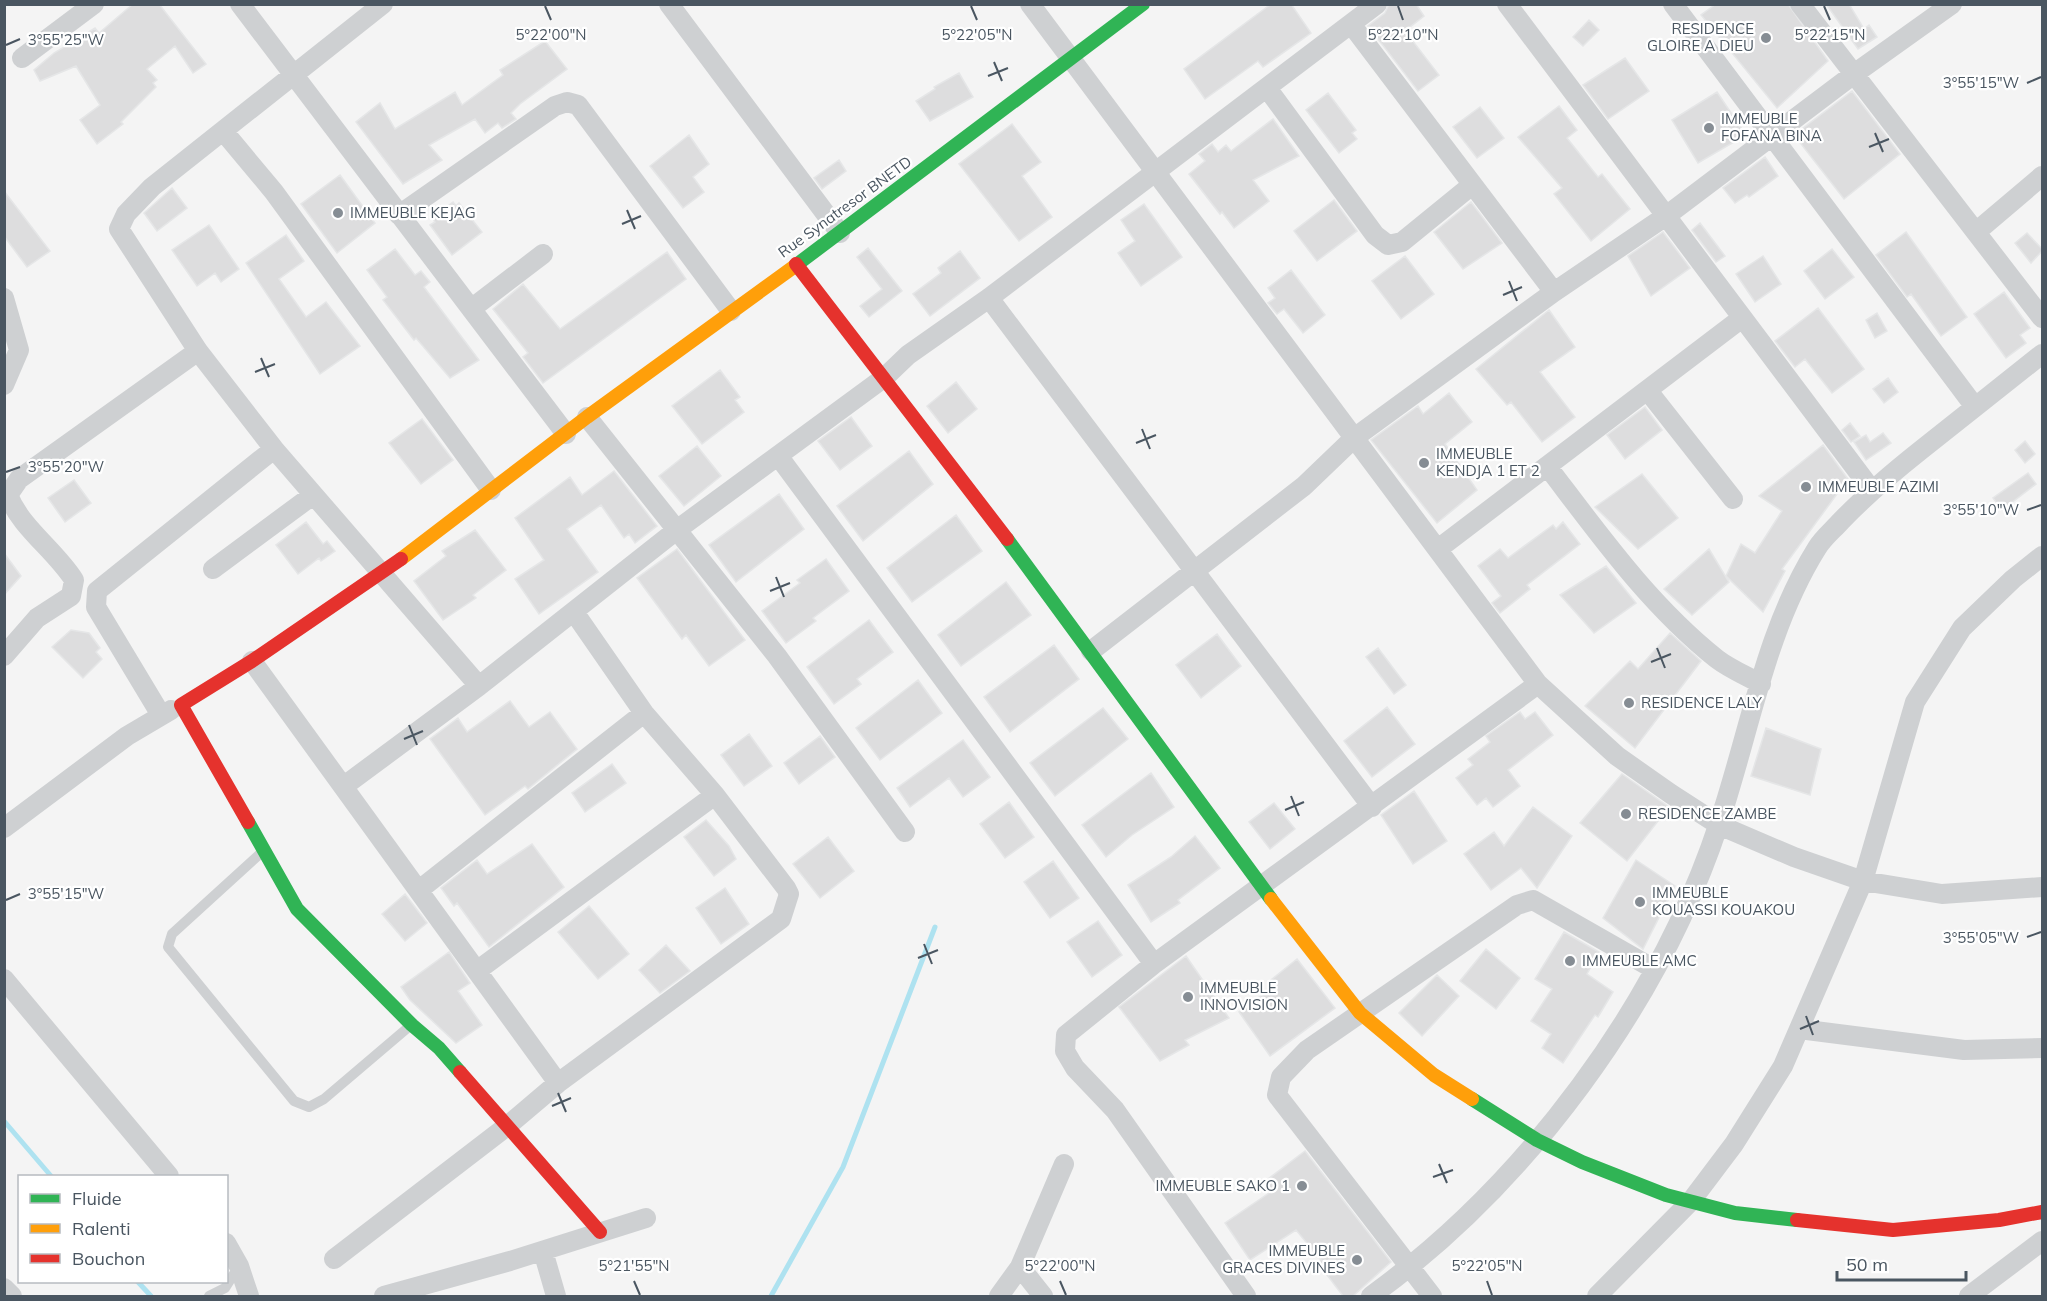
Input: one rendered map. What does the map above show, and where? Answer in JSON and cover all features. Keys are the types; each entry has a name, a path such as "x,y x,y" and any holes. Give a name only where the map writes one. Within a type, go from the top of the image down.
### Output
{"street":[{"path":"22,58 94,4"},
{"path":"240,4 566,434"},
{"path":"383,4 152,187 126,214 118,228 198,351 274,449 480,686"},
{"path":"669,4 840,233"},
{"path":"1030,4 1538,684 1617,756 1719,825 1794,857 1863,881 1942,894 2043,887"},
{"name":"Rue Synatresor BNETD","path":"181,705 252,661 381,574 587,417 840,233 1072,60 1143,4"},
{"path":"344,786 480,686 678,529 779,457 885,377 908,355 989,298 1377,4"},
{"path":"1507,4 1871,489"},
{"path":"1673,4 1975,407"},
{"path":"1800,4 2043,318"},
{"path":"1091,651 1304,486 1354,438 1554,292 1666,216 1854,74 1952,4"},
{"path":"1351,24 1554,292"},
{"path":"1267,88 1375,235 1388,245 1402,242 1472,185"},
{"path":"399,215 555,106 567,102 578,105 731,311"},
{"path":"224,132 274,192 491,490"},
{"path":"1976,232 2043,176"},
{"path":"471,309 543,254"},
{"path":"796,264 885,377 1091,651 1262,887 1360,1013 1434,1075 1537,1140 1582,1162 1691,1201 1735,1213 1893,1230 1999,1220 2043,1212"},
{"path":"4,298 19,350 4,385"},
{"path":"989,298 1372,807"},
{"path":"1438,549 1742,318"},
{"path":"4,656 37,618 71,596 74,580 62,561 14,512 8,495 19,479 198,351"},
{"path":"1371,1296 1411,1268 1465,1218 1537,1140 1592,1071 1654,969 1680,918 1719,825 1781,615 1818,545 1871,489 2043,354"},
{"path":"1648,391 1733,500"},
{"path":"587,417 777,656 904,832"},
{"path":"161,715 96,607 97,591 274,449"},
{"path":"779,457 1154,964"},
{"path":"1547,466 1618,558 1666,614 1719,660 1761,684"},
{"path":"213,570 313,495"},
{"path":"1597,1296 1691,1201 1783,1066 1863,881 1914,702 1962,628 2013,579 2043,556"},
{"path":"334,1258 506,1127 558,1083 780,919 786,909 789,894 786,888 715,795 644,713 574,612"},
{"path":"252,661 558,1083"},
{"path":"1246,1296 1115,1110 1075,1068 1065,1051 1066,1035 1154,964 1538,684"},
{"path":"4,828 127,736 181,705 262,852 297,909 412,1025 439,1048 600,1232"},
{"path":"419,890 644,713"},
{"path":"478,970 715,795"},
{"path":"1432,1296 1277,1095 1281,1077 1307,1050 1517,904 1533,900 1654,969"},
{"path":"4,979 167,1175"},
{"path":"1799,1029 1964,1050 2043,1048"},
{"path":"999,1296 1020,1267 1064,1164"},
{"path":"384,1296 543,1251 646,1218"},
{"path":"1969,1296 2043,1241"},
{"path":"228,1247 239,1266 249,1296"},
{"path":"543,1251 556,1296"},
{"path":"1020,1267 1043,1296"},
{"path":"4,1288 12,1296"}],"lane":[{"path":"262,852 172,934 168,947 294,1101 309,1107 324,1099 412,1025"},
{"path":"209,1296 225,1288 239,1266"}],"building":[{"path":"133,4 159,4 206,64 193,73 175,46 147,69 157,80 153,83 156,87 121,122 123,124 97,144 80,120 100,105 76,66 40,81 34,70 54,53 95,28 99,33"},
{"path":"1271,4 1291,4 1311,33 1263,67 1258,61 1205,99 1184,69"},
{"path":"1389,4 1416,4 1424,16 1405,31 1439,75 1418,91 1368,26 1385,13"},
{"name":"RESIDENCE GLOIRE A DIEU","path":"1716,4 1788,4 1828,61 1777,108 1701,15"},
{"path":"1826,4 1849,4 1864,29 1869,25 1877,37 1858,49"},
{"path":"1589,20 1599,30 1583,46 1573,37"},
{"path":"545,41 567,69 520,104 511,113 516,119 502,128 498,123 485,133 475,119 429,145 442,160 403,184 356,122 380,103 395,129 455,92 462,105 503,75 500,70"},
{"path":"1625,58 1649,91 1608,119 1583,85"},
{"path":"959,73 973,97 930,121 916,101 935,89 934,87"},
{"path":"1852,91 1900,154 1844,199 1794,135"},
{"name":"IMMEUBLE FOFANA BINA","path":"1717,92 1746,135 1698,163 1672,120"},
{"path":"1328,93 1356,130 1352,133 1357,139 1339,153 1306,110"},
{"path":"1559,106 1577,130 1567,138 1598,177 1602,174 1630,209 1591,241 1554,194 1562,188 1518,137"},
{"path":"1480,107 1504,138 1477,158 1453,127"},
{"path":"1273,119 1299,156 1253,180 1269,201 1234,228 1189,174 1205,161 1199,154 1212,144 1218,152 1226,145 1231,151"},
{"path":"1012,124 1041,162 1022,176 1052,217 1019,241 959,164"},
{"path":"689,135 709,164 693,177 704,192 683,208 650,166"},
{"path":"1765,157 1778,176 1749,197 1747,195 1735,203 1723,188"},
{"path":"839,160 846,171 822,189 814,178"},
{"name":"IMMEUBLE KEJAG","path":"340,175 375,223 337,253 301,204"},
{"path":"172,188 187,208 157,231 144,213"},
{"path":"4,191 50,251 27,267 4,236"},
{"path":"1334,200 1357,231 1317,261 1294,231"},
{"path":"453,202 456,206 459,203 482,232 452,255 430,225 435,222 432,218"},
{"path":"1471,202 1502,243 1463,269 1434,232"},
{"path":"1144,204 1182,257 1141,286 1118,253 1135,241 1121,220"},
{"path":"1700,223 1725,256 1716,262 1692,230"},
{"path":"209,225 239,269 221,282 215,273 197,286 172,250"},
{"path":"1663,232 1690,268 1651,296 1628,256"},
{"path":"1906,232 1967,317 1941,336 1911,294 1907,297 1876,255"},
{"path":"2027,233 2043,250 2031,263 2015,243"},
{"path":"286,235 304,261 279,279 306,317 326,302 360,346 320,374 246,263"},
{"path":"868,248 902,291 869,317 860,306 882,289 857,257"},
{"path":"395,249 415,275 421,271 430,282 424,287 479,360 450,378 416,338 414,340 383,300 387,297 367,270"},
{"path":"1832,249 1854,277 1825,299 1804,271"},
{"path":"960,251 980,278 930,316 913,294 941,273 938,268"},
{"path":"667,252 686,279 543,383 523,357 528,353 493,309 523,284 560,329"},
{"path":"1405,256 1434,294 1401,319 1372,281"},
{"path":"1763,256 1781,284 1755,302 1736,274"},
{"path":"1291,270 1325,315 1303,333 1284,309 1277,314 1268,303 1275,298 1268,288"},
{"path":"2004,292 2030,328 2020,335 2026,343 2006,358 1974,314"},
{"path":"1818,308 1864,369 1832,393 1805,359 1795,367 1775,341"},
{"path":"1549,310 1575,347 1540,372 1575,417 1542,442 1511,402 1507,405 1476,369"},
{"path":"1877,313 1887,331 1875,338 1866,320"},
{"path":"720,370 740,397 735,400 744,412 702,444 672,406"},
{"path":"1888,378 1898,392 1884,403 1873,389"},
{"path":"956,382 977,409 948,433 927,406"},
{"name":"IMMEUBLE KENDJA 1 ET 2","path":"1449,393 1472,422 1445,444 1477,490 1437,523 1371,440 1418,406 1423,414"},
{"path":"1645,407 1662,430 1625,459 1607,435"},
{"path":"851,417 872,446 840,470 818,441"},
{"path":"422,419 453,460 421,484 389,443"},
{"path":"1850,423 1860,436 1851,442 1842,430"},
{"path":"1883,433 1891,443 1866,460 1854,442 1866,435 1870,442"},
{"path":"2025,441 2035,454 2025,463 2015,450"},
{"path":"1823,445 1848,479 1782,569 1785,571 1763,612 1726,576 1741,544 1755,553 1782,511 1759,496"},
{"path":"697,446 721,476 684,506 659,476"},
{"path":"909,451 933,484 863,541 837,506"},
{"path":"614,471 657,526 635,543 629,534 624,538 601,505 567,529 598,572 539,614 515,579 544,560 515,518 570,477 582,495"},
{"path":"2028,473 2036,484 2002,510 1993,498"},
{"path":"1642,474 1678,518 1638,549 1595,507"},
{"path":"74,480 91,503 65,522 48,498"},
{"path":"779,494 804,529 736,582 709,545"},
{"path":"956,515 982,551 912,602 887,568"},
{"path":"306,522 323,544 327,541 335,551 321,561 319,558 298,574 276,545"},
{"path":"1563,522 1580,544 1527,585 1530,589 1500,613 1492,603 1501,596 1478,566 1500,549 1508,558 1553,525 1556,529"},
{"path":"475,530 506,570 473,595 476,598 443,620 414,581 446,556 442,551"},
{"path":"677,549 745,640 709,666 686,635 682,639 637,578"},
{"path":"1709,549 1729,582 1692,615 1664,589"},
{"path":"4,553 21,576 4,595"},
{"path":"826,559 849,591 813,618 816,621 786,643 762,611 800,583 797,580"},
{"path":"1606,566 1636,603 1594,633 1560,595"},
{"path":"1006,582 1031,615 961,666 938,635"},
{"path":"869,620 893,652 857,679 861,684 834,704 807,667"},
{"path":"71,630 89,633 100,648 96,652 102,659 83,678 52,647"},
{"name":"RESIDENCE LALY","path":"1670,633 1701,661 1635,748 1585,706 1630,661 1638,669"},
{"path":"1217,634 1241,666 1201,698 1176,665"},
{"path":"1054,645 1079,679 1010,732 984,697"},
{"path":"1378,648 1406,685 1394,694 1366,657"},
{"path":"918,680 942,713 880,760 856,728"},
{"path":"510,701 529,727 550,712 577,749 528,789 525,786 485,815 430,739 458,718 467,732"},
{"path":"1387,707 1415,744 1372,777 1344,741"},
{"path":"1103,708 1128,739 1055,796 1030,763"},
{"path":"1520,712 1525,719 1535,712 1553,735 1508,770 1520,786 1493,807 1486,798 1477,805 1456,778 1473,765 1468,759 1490,742 1486,736"},
{"path":"1766,728 1821,749 1810,795 1751,776"},
{"path":"749,734 772,766 744,786 721,755"},
{"path":"820,736 835,757 799,784 784,763"},
{"path":"963,740 990,777 963,797 949,778 910,807 897,788"},
{"path":"612,764 626,783 585,812 572,793"},
{"path":"1151,773 1174,807 1132,835 1106,857 1082,825"},
{"name":"RESIDENCE ZAMBE","path":"1622,774 1669,807 1627,861 1580,823"},
{"path":"1414,791 1447,841 1413,864 1381,815"},
{"path":"1009,802 1034,837 1005,858 980,824"},
{"path":"1274,803 1295,829 1270,849 1249,822"},
{"path":"1533,807 1572,836 1537,888 1521,868 1491,890 1464,854 1494,832 1504,846"},
{"path":"706,820 729,846 736,859 714,876 684,837"},
{"path":"1195,836 1220,868 1178,900 1180,903 1151,922 1128,885 1171,857"},
{"path":"828,837 854,871 820,898 793,864"},
{"path":"532,844 564,887 489,947 457,903 454,906 441,888 477,860 487,874"},
{"name":"IMMEUBLE KOUASSI KOUAKOU","path":"1636,860 1675,886 1643,949 1603,918"},
{"path":"1053,861 1079,898 1050,918 1024,882"},
{"path":"725,888 749,924 721,944 696,908"},
{"path":"405,894 427,923 405,941 382,914"},
{"path":"589,906 629,954 598,979 558,932"},
{"path":"1098,921 1122,955 1092,977 1067,942"},
{"path":"1564,932 1599,952 1587,974 1613,992 1598,1017 1595,1015 1563,1063 1542,1048 1551,1034 1531,1021 1552,989 1535,979"},
{"path":"666,945 690,971 660,993 639,970"},
{"path":"1486,949 1520,978 1496,1009 1460,981"},
{"path":"449,952 470,983 458,991 482,1025 456,1043 410,1000 401,987"},
{"path":"1186,956 1229,1018 1185,1040 1189,1045 1160,1061 1119,1007"},
{"path":"1297,959 1335,1008 1270,1056 1239,1012 1276,985 1271,980"},
{"path":"1437,975 1459,996 1422,1036 1399,1013"},
{"path":"1305,1151 1391,1262 1353,1296 1343,1296 1318,1263 1321,1260 1296,1230 1250,1260 1225,1223 1269,1193 1264,1182"}],"waterway":[{"path":"771,1296 843,1167 935,927"},
{"path":"4,1121 50,1175"},
{"path":"139,1283 151,1296"}],"traffic: fast":[{"path":"795,266 1143,4"},
{"path":"1007,539 1271,899"},
{"path":"248,822 297,909 412,1025 439,1048 460,1072"},
{"path":"1472,1099 1537,1140 1582,1162 1666,1195 1735,1213 1797,1220"}],"traffic: slow":[{"path":"401,559 587,417 795,266"},
{"path":"1271,899 1360,1013 1434,1075 1472,1099"}],"traffic: jam":[{"path":"796,264 1007,539"},
{"path":"248,822 181,705 252,661 401,559"},
{"path":"460,1072 600,1232"},
{"path":"1797,1220 1893,1230 1999,1220 2042,1212"}],"place":[{"name":"RESIDENCE GLOIRE A DIEU","path":"1766,38"},
{"name":"IMMEUBLE FOFANA BINA","path":"1709,128"},
{"name":"IMMEUBLE KEJAG","path":"338,213"},
{"name":"IMMEUBLE KENDJA 1 ET 2","path":"1424,463"},
{"name":"IMMEUBLE AZIMI","path":"1806,487"},
{"name":"RESIDENCE LALY","path":"1629,703"},
{"name":"RESIDENCE ZAMBE","path":"1626,814"},
{"name":"IMMEUBLE KOUASSI KOUAKOU","path":"1640,902"},
{"name":"IMMEUBLE AMC","path":"1570,961"},
{"name":"IMMEUBLE INNOVISION","path":"1188,997"},
{"name":"IMMEUBLE SAKO 1","path":"1302,1186"},
{"name":"IMMEUBLE GRACES DIVINES","path":"1357,1260"}]}
